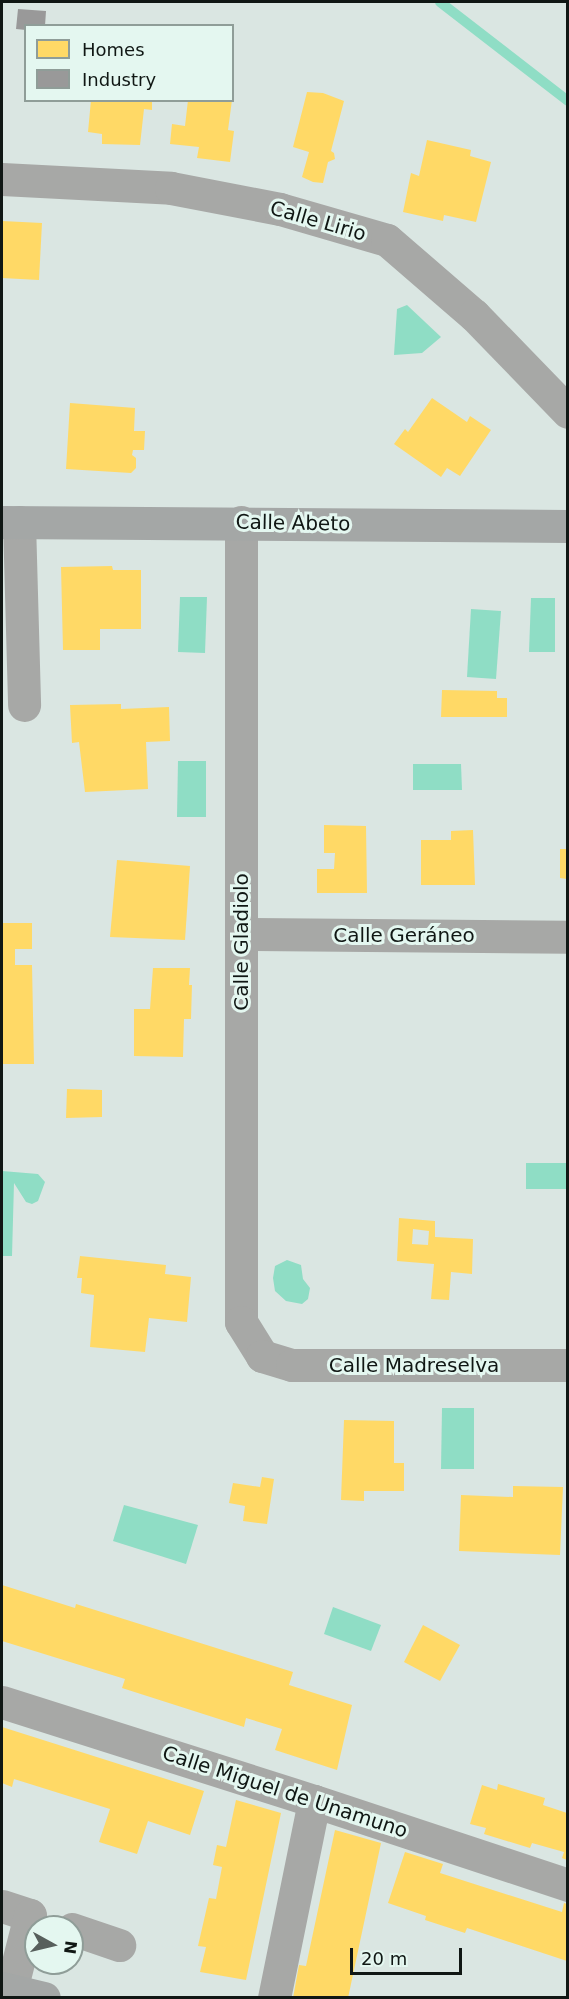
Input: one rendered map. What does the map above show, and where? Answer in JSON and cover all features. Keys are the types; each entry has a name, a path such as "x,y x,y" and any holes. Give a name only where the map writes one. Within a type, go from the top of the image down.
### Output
{"street":[{"name":"Calle Lirio","path":"2,179 171,188 280,209 387,240 474,315 567,412"},
{"name":"Calle Abeto","path":"24,705 10,522 567,526"},
{"name":"Calle Gladiolo","path":"241,522 241,1322 262,1356"},
{"name":"Calle Geráneo","path":"241,934 567,937"},
{"name":"Calle Madreselva","path":"262,1356 292,1365 567,1365"},
{"name":"Calle Miguel de Unamuno","path":"2,1702 314,1801 567,1885"},
{"path":"274,1998 314,1801"},
{"path":"31,1915 16,1910 6,1989 44,1998"},
{"path":"84,1933 119,1945"}],"shaded area":[{"path":"407,305 441,337 422,353 394,355 397,309"},
{"path":"180,597 207,597 205,653 178,652"},
{"path":"531,598 555,598 555,652 529,652"},
{"path":"471,609 501,611 496,679 467,677"},
{"path":"178,761 206,761 206,817 177,817"},
{"path":"413,764 461,764 462,790 413,790"},
{"path":"526,1163 567,1163 567,1189 526,1189"},
{"path":"2,1171 38,1174 45,1182 38,1201 32,1204 26,1202 14,1183 12,1256 2,1256"},
{"path":"287,1260 301,1265 303,1279 310,1288 308,1299 302,1304 286,1301 275,1291 273,1278 275,1266"},
{"path":"442,1408 474,1408 474,1469 441,1469"},
{"path":"124,1505 198,1525 186,1564 113,1541"},
{"path":"333,1607 381,1625 371,1651 324,1634"}],"building: Homes":[{"path":"307,92 323,93 344,101 331,151 335,159 328,162 323,183 302,177 309,152 293,147"},
{"path":"91,102 152,102 152,110 144,109 140,145 102,144 102,134 88,132"},
{"path":"188,102 232,102 228,130 234,131 230,162 197,158 199,147 170,144 172,124 185,126"},
{"path":"427,140 471,150 470,156 491,162 476,222 444,215 443,221 403,212 411,173 419,176"},
{"path":"2,221 42,223 39,280 2,278"},
{"path":"432,398 467,422 470,416 491,430 460,476 447,468 441,477 394,444 405,429 408,432"},
{"path":"70,403 135,408 134,431 145,431 144,450 133,450 132,455 136,458 136,468 131,473 66,469"},
{"path":"112,566 113,570 141,570 141,629 100,629 100,650 63,650 61,567"},
{"path":"442,690 497,691 497,698 507,698 507,717 441,717"},
{"path":"121,704 121,709 169,707 170,741 146,742 148,789 85,792 79,742 72,743 70,705"},
{"path":"324,825 366,826 367,893 317,893 317,869 334,869 335,853 324,853"},
{"path":"473,830 475,885 421,885 421,840 451,840 451,831"},
{"path":"560,849 567,849 567,879 560,878"},
{"path":"117,860 190,866 185,940 110,937"},
{"path":"2,923 32,923 32,949 15,949 15,965 32,965 34,1064 2,1064"},
{"path":"153,968 190,968 191,1019 184,1019 183,1057 134,1056 134,1009 150,1009"},
{"path":"67,1089 102,1090 102,1117 66,1118"},
{"path":"399,1218 435,1221 435,1237 473,1239 472,1274 451,1272 449,1300 431,1299 434,1264 397,1261","holes":["413,1229 429,1231 428,1245 412,1244"]},
{"path":"80,1256 166,1265 165,1274 191,1277 187,1322 149,1318 145,1352 90,1347 94,1295 81,1293 82,1278 77,1278"},
{"path":"344,1420 394,1421 394,1463 404,1463 404,1491 364,1491 364,1501 341,1500"},
{"path":"262,1477 274,1479 267,1524 243,1521 245,1506 229,1503 233,1483 260,1487"},
{"path":"513,1486 563,1487 560,1555 459,1551 461,1495 513,1497"},
{"path":"2,1585 75,1608 76,1604 293,1672 289,1685 352,1705 337,1770 275,1750 282,1729 246,1718 244,1727 122,1688 125,1679 2,1641"},
{"path":"423,1625 460,1645 440,1681 404,1662"},
{"path":"2,1727 204,1791 190,1835 148,1821 137,1854 99,1842 110,1809 14,1779 12,1787 2,1783"},
{"path":"498,1784 545,1798 543,1805 567,1813 567,1860 562,1858 564,1852 532,1843 530,1848 484,1834 486,1828 470,1824 482,1785 497,1790"},
{"path":"236,1800 281,1813 246,1980 200,1972 206,1947 198,1946 209,1898 216,1899 222,1867 213,1865 217,1845 226,1847"},
{"path":"335,1830 381,1843 348,1998 293,1998 299,1965 306,1966"},
{"path":"405,1852 443,1864 440,1873 562,1912 564,1903 567,1904 567,1961 467,1928 465,1933 425,1920 426,1916 388,1903"}],"building: Industry":[{"path":"18,9 46,11 45,24 24,24 24,30 16,29"}],"waterway":[{"path":"440,2 568,101"}]}
